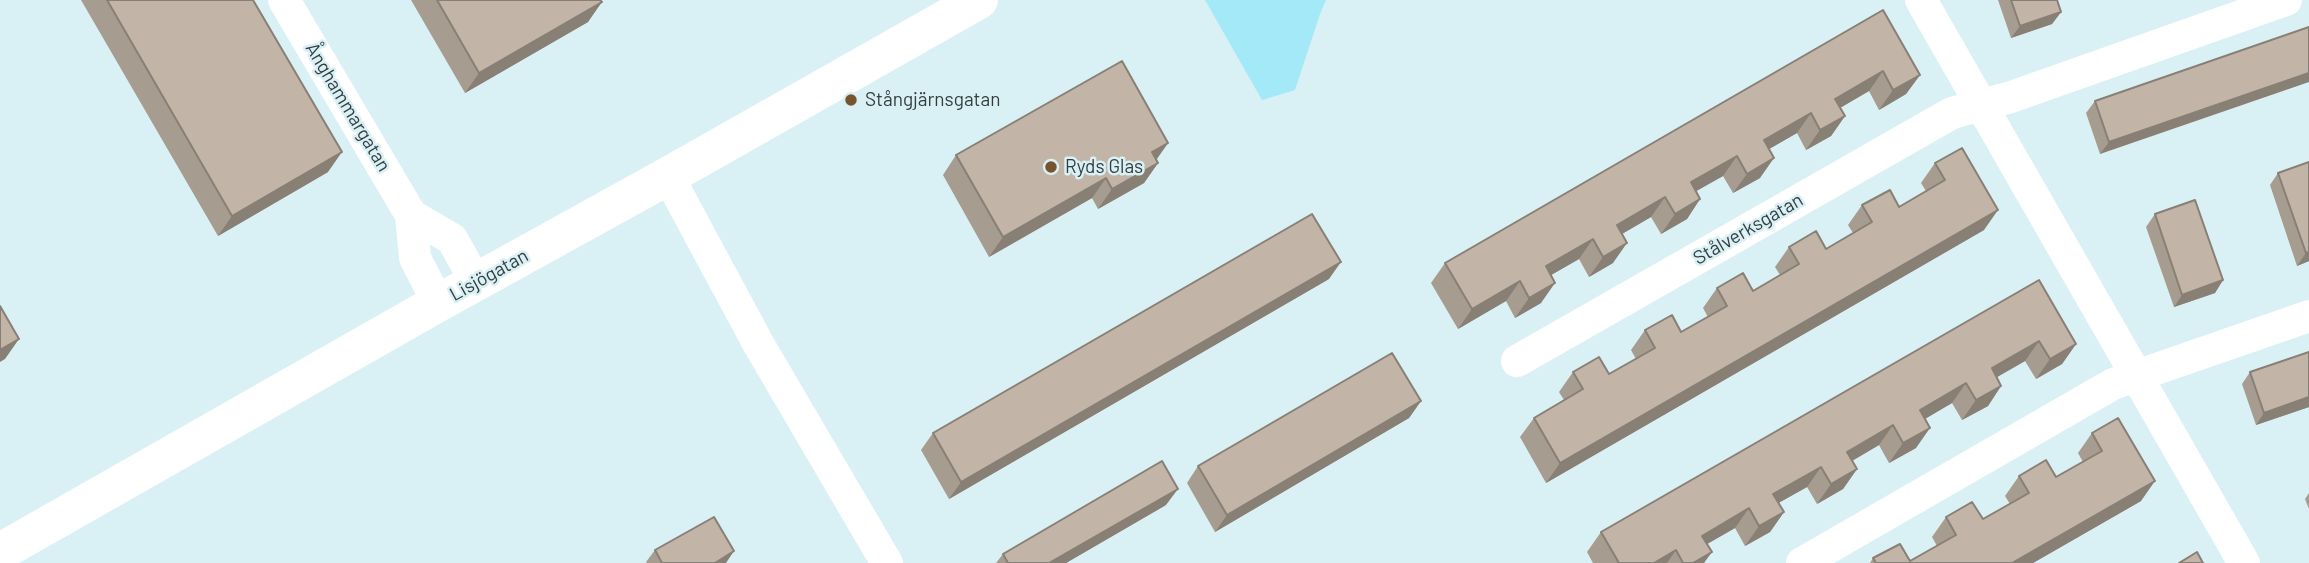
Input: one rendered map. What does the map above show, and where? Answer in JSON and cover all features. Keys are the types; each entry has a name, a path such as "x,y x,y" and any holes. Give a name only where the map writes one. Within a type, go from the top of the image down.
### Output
{"street":[{"name":"Ånghammargatan","path":"284,0 411,215 415,258 438,303"},
{"name":"Lisjögatan","path":"0,552 979,0"},
{"path":"1921,0 2244,563"},
{"name":"Stålverksgatan","path":"1517,361 1951,113 2024,93 2286,0"},
{"path":"668,176 759,345 887,563"},
{"name":"Ånghammargatan","path":"411,215 452,239 476,282"},
{"path":"1802,563 2113,384 2309,316"}],"shaded area":[{"path":"1205,0 1326,0 1295,90 1262,100"}],"building":[{"path":"107,0 253,0 342,152 232,216"},
{"path":"437,0 600,0 602,2 479,73"},
{"path":"2011,0 2057,0 2061,12 2020,26"},
{"path":"1883,10 1920,75 1893,90 1883,71 1835,99 1845,116 1820,130 1811,113 1764,140 1774,158 1747,174 1737,156 1691,182 1700,199 1675,214 1665,197 1617,225 1627,243 1603,257 1593,239 1546,266 1555,283 1529,298 1520,281 1472,309 1445,263"},
{"path":"2309,27 2309,73 2109,142 2095,101"},
{"name":"Ryds Glas","path":"1122,61 1168,143 1152,152 1158,163 1112,189 1106,178 1003,237 956,155"},
{"path":"1962,148 1998,210 1560,463 1534,418 1583,389 1573,372 1599,357 1609,374 1655,348 1645,330 1672,315 1681,332 1727,306 1717,288 1743,273 1753,291 1799,264 1789,247 1816,231 1826,249 1872,222 1862,205 1890,190 1899,207 1945,180 1935,163"},
{"path":"2309,162 2309,252 2306,253 2278,173"},
{"path":"2195,200 2223,280 2182,295 2155,214"},
{"path":"1312,214 1341,262 961,482 933,433"},
{"path":"2039,280 2076,344 2050,359 2039,341 1992,368 2001,386 1976,400 1966,383 1920,410 1930,428 1903,443 1893,425 1847,452 1857,469 1831,484 1821,467 1773,494 1784,512 1759,526 1749,508 1702,536 1712,552 1693,563 1683,563 1676,550 1654,563 1619,563 1601,532"},
{"path":"0,306 19,339 0,350"},
{"path":"2309,352 2309,397 2264,413 2250,372"},
{"path":"1392,353 1421,401 1227,515 1198,466"},
{"path":"2118,418 2155,481 2012,563 1876,563 1873,558 1900,544 1910,561 1956,535 1946,517 1972,502 1983,519 2029,493 2019,476 2046,460 2056,477 2102,451 2092,433"},
{"path":"1162,461 1178,489 1049,563 1008,563 1003,554"},
{"path":"714,517 734,551 715,563 662,563 655,550"},
{"path":"2197,552 2203,563 2179,563"}],"place":[{"name":"Stångjärnsgatan","path":"851,100"},
{"name":"Ryds Glas","path":"1051,167"}]}
